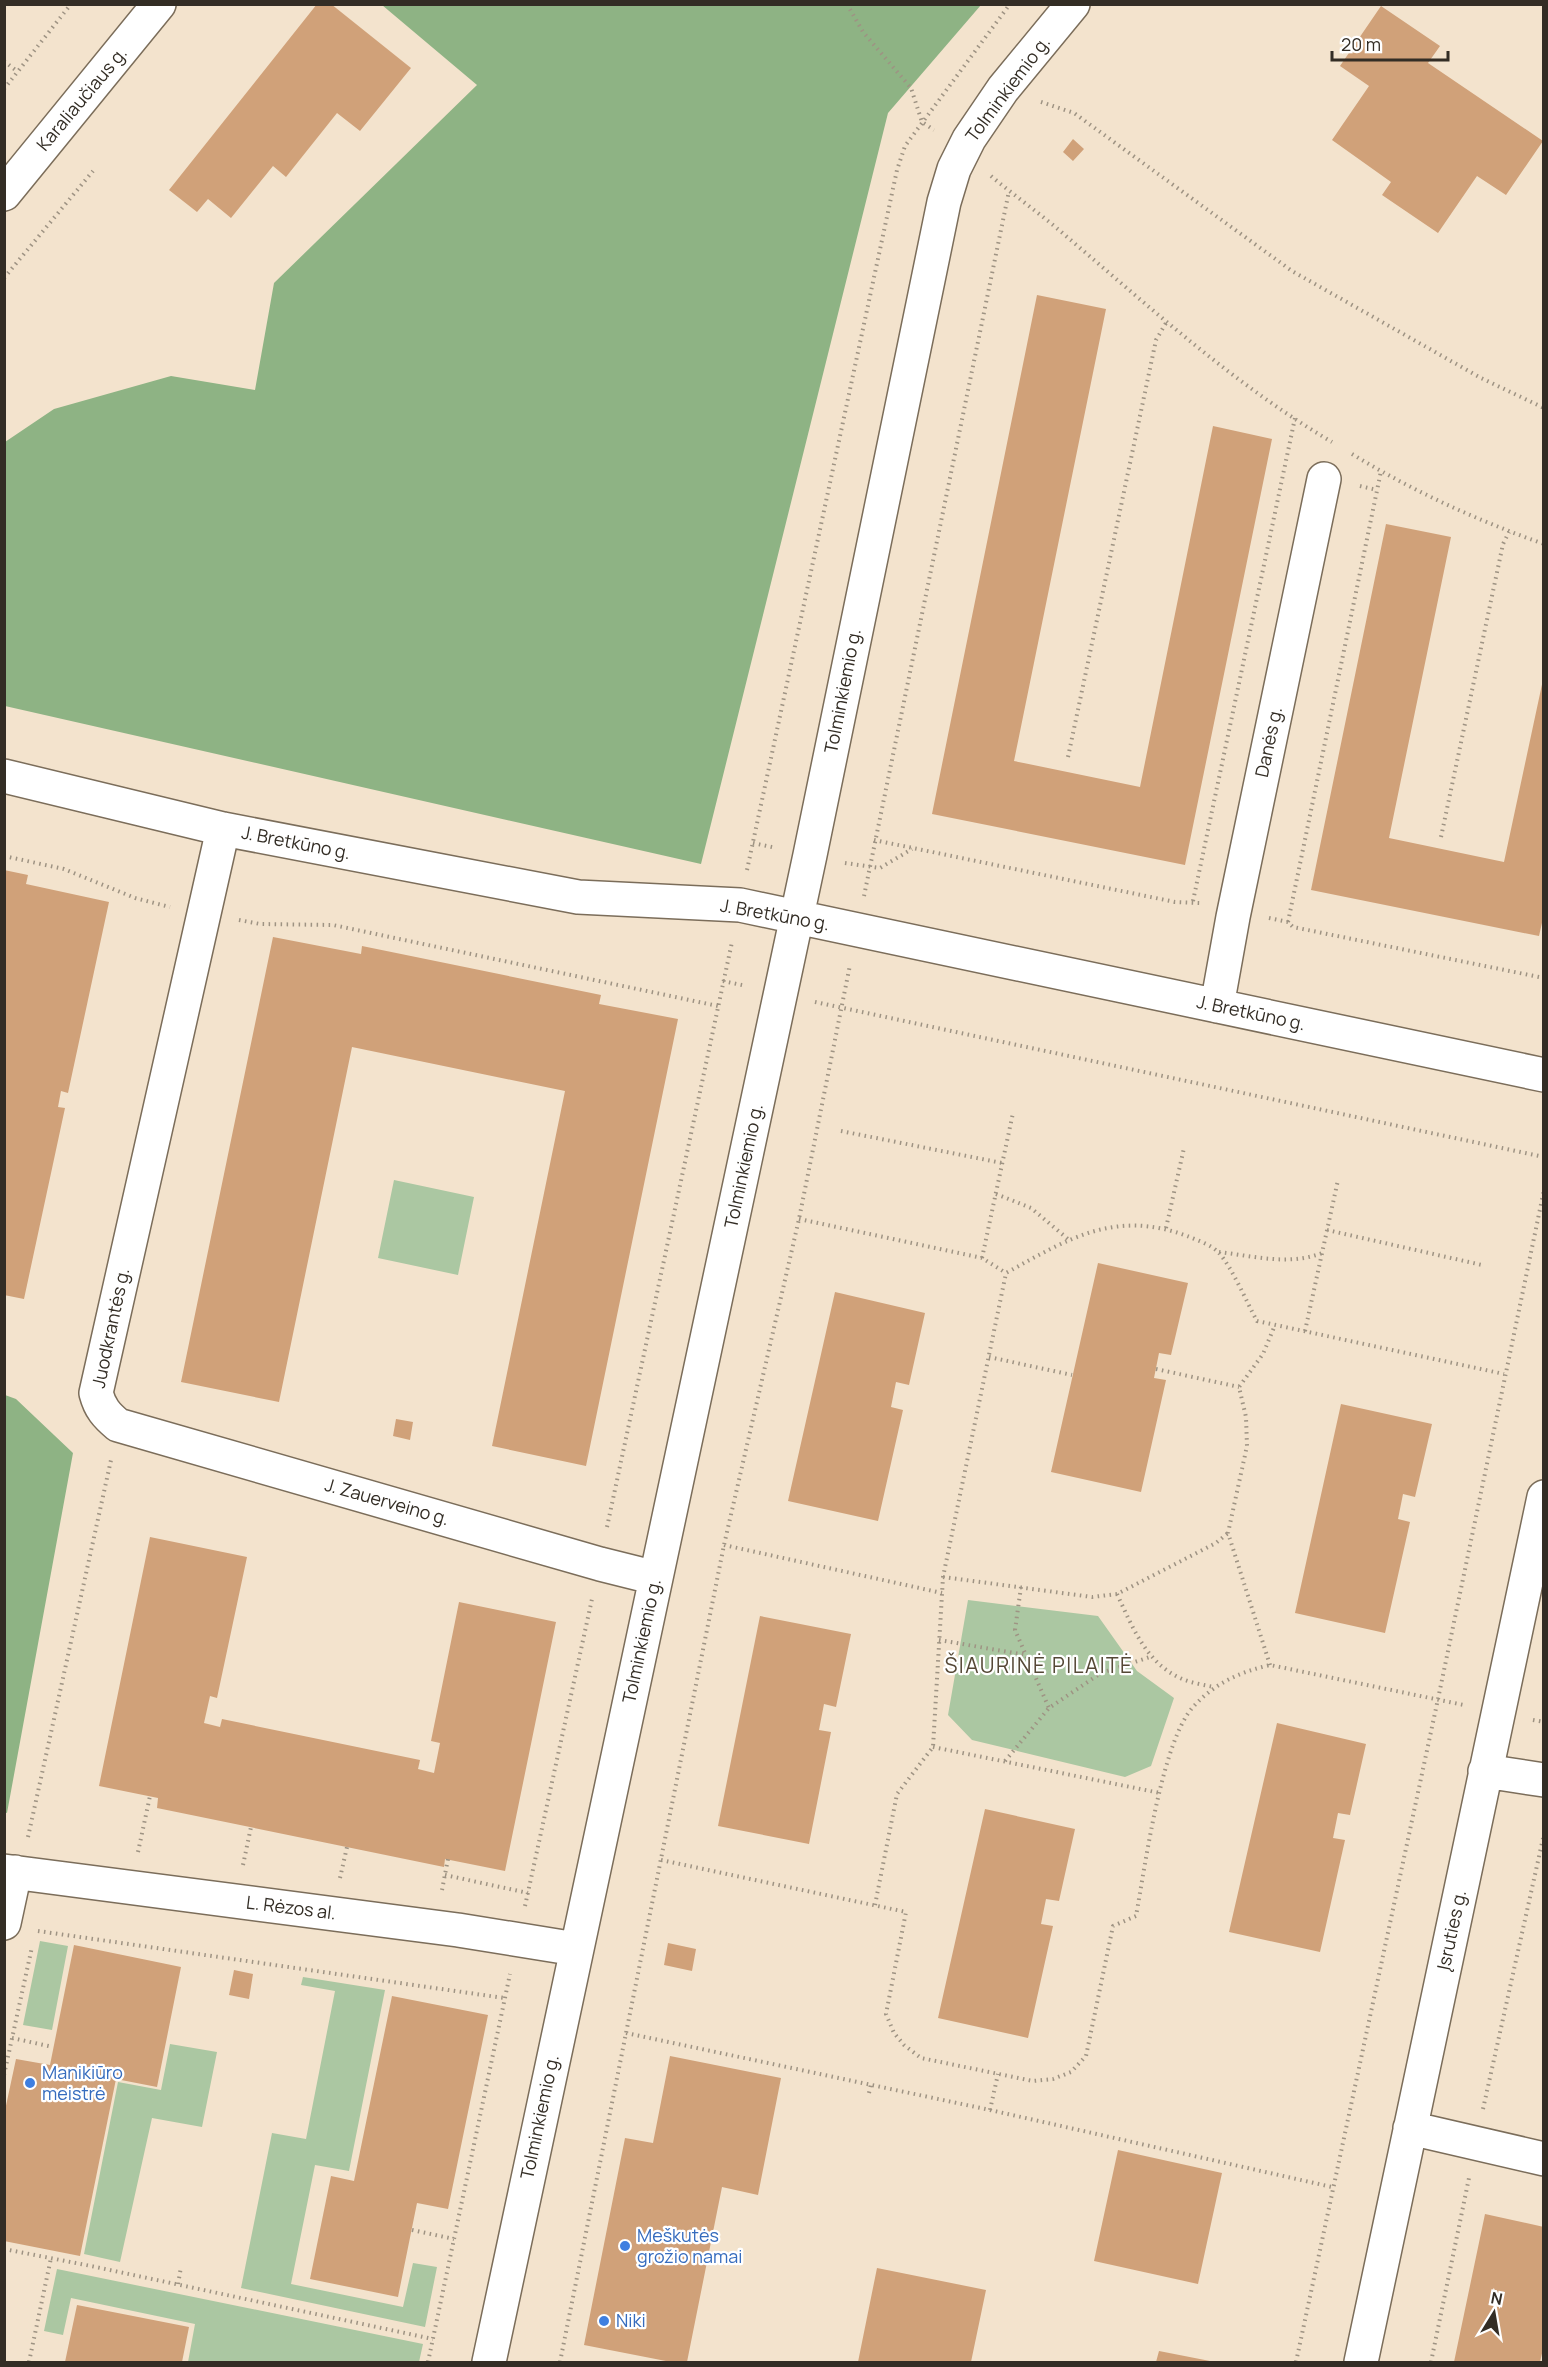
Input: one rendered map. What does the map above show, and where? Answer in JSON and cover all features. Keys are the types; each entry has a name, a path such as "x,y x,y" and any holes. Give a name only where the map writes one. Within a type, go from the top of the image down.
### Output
{"street":[{"name":"Karaliaučiaus g.","path":"4,194 159,4"},
{"name":"Tolminkiemio g.","path":"489,2362 797,917 944,202 962,151 1003,89 1073,4"},
{"name":"Danės g.","path":"1217,1006 1233,917 1324,479"},
{"name":"J. Bretkūno g.","path":"4,776 223,829 578,897 740,905 1544,1075"},
{"name":"Juodkrantės g.","path":"118,1425 99,1405 96,1393 223,829"},
{"name":"J. Zauerveino g.","path":"118,1425 600,1564 656,1578"},
{"name":"Įsruties g.","path":"1360,2362 1544,1497"},
{"path":"1485,1771 1544,1780"},
{"path":"10,1872 20,1927"},
{"name":"L. Rėzos al.","path":"10,1872 518,1939 576,1949"},
{"path":"1410,2128 1544,2159"}],"path":[{"path":"4,89 71,4"},
{"path":"847,4 863,32 911,88 922,122 1049,221 1166,323 1223,369 1339,446"},
{"path":"428,2362 504,1998 600,1564 897,170 905,146 1010,4"},
{"path":"4,61 18,72"},
{"path":"1003,89 1074,113 1292,271 1481,378 1544,408"},
{"path":"4,278 93,171"},
{"path":"560,2362 724,1545 799,1219 874,840 1009,191"},
{"path":"1068,758 1156,340 1166,323"},
{"path":"874,840 1175,902 1193,901 1295,418"},
{"path":"1349,452 1456,510 1544,544"},
{"path":"1381,471 1288,922 1293,927 1544,978"},
{"path":"1441,837 1503,544 1509,532"},
{"path":"4,856 64,869 135,898 203,915 260,924 333,925 718,1006"},
{"path":"723,981 1544,1157"},
{"path":"982,1258 1013,1113"},
{"path":"841,1131 1002,1163"},
{"path":"1166,1228 1184,1149"},
{"path":"1305,1330 1338,1180"},
{"path":"1296,2362 1544,1190"},
{"path":"996,1194 1030,1208 1068,1239"},
{"path":"799,1219 982,1258 1006,1273"},
{"path":"875,1905 897,1794 933,1746 942,1578 1006,1273 1068,1239 1119,1225 1139,1224 1166,1228 1198,1240 1218,1251 1284,1260 1311,1257 1322,1253"},
{"path":"1327,1230 1482,1265"},
{"path":"1218,1251 1257,1321 1504,1374"},
{"path":"1270,1665 1228,1533 1246,1446 1246,1417 1239,1387 1263,1354 1275,1325"},
{"path":"989,1357 1072,1375"},
{"path":"1156,1369 1239,1387"},
{"path":"10,1872 26,1845 118,1425"},
{"path":"942,1578 1092,1597 1117,1594 1216,1543 1228,1533"},
{"path":"724,1545 942,1593"},
{"path":"1021,1587 1015,1630 1049,1708"},
{"path":"1117,1594 1137,1638 1150,1657 1182,1679 1214,1687"},
{"path":"939,1640 1027,1655"},
{"path":"1005,1761 1049,1708 1101,1673 1150,1657"},
{"path":"661,1860 906,1912 886,2014 894,2033 904,2045 921,2058 1033,2081 1053,2079 1071,2072 1086,2056 1113,1926 1136,1916 1160,1793 1176,1736 1192,1707 1214,1687 1243,1671 1270,1665 1498,1712"},
{"path":"933,1746 1160,1793"},
{"path":"137,1858 150,1796"},
{"path":"241,1872 251,1827"},
{"path":"1431,2362 1476,2142 1544,1834"},
{"path":"339,1884 347,1846"},
{"path":"440,1900 448,1859"},
{"path":"445,1875 528,1893"},
{"path":"20,1927 504,1998"},
{"path":"4,2075 33,1941"},
{"path":"890,1961 896,1962"},
{"path":"626,2033 871,2084 1332,2187"},
{"path":"12,2038 53,2047"},
{"path":"990,2110 998,2074"},
{"path":"868,2093 871,2084"},
{"path":"1015,2122 1017,2116"},
{"path":"412,2230 453,2239"},
{"path":"4,2249 433,2338"},
{"path":"29,2362 51,2258"},
{"path":"178,2284 181,2266"}],"green space":[{"path":"382,5 981,5 888,113 701,864 5,706 5,442 54,409 171,376 255,390 274,283 477,85"},
{"path":"394,1180 474,1197 458,1275 378,1258"},
{"path":"5,1395 16,1399 73,1453 7,1813 4,1812"},
{"path":"968,1600 1098,1616 1137,1671 1174,1698 1151,1766 1125,1777 972,1740 948,1715"},
{"path":"40,1941 68,1946 52,2030 23,2025"},
{"path":"303,1977 385,1990 349,2171 315,2165 291,2284 403,2307 413,2263 437,2267 425,2327 241,2288 272,2133 306,2139 335,1991 301,1985"},
{"path":"170,2044 217,2052 202,2127 152,2118 120,2262 84,2254 118,2082 161,2090"},
{"path":"57,2269 423,2344 419,2362 188,2362 195,2324 71,2298 63,2335 44,2331"}],"building":[{"path":"317,4 331,4 411,68 360,131 337,113 286,177 273,166 231,218 208,199 197,212 169,190"},
{"path":"1381,6 1440,46 1428,63 1543,141 1506,195 1477,176 1438,233 1382,195 1391,182 1332,140 1369,86 1340,66"},
{"path":"1073,139 1084,149 1073,161 1063,152"},
{"path":"1037,295 1106,309 1014,761 1140,787 1213,426 1272,439 1185,865 932,814"},
{"path":"1386,524 1451,537 1389,838 1504,862 1544,675 1544,914 1539,936 1311,890"},
{"path":"4,870 28,875 26,884 109,902 68,1093 61,1091 58,1107 65,1108 24,1299 4,1295"},
{"path":"273,937 361,954 362,946 601,995 599,1004 678,1019 586,1466 492,1446 565,1091 352,1047 279,1402 181,1382"},
{"path":"1098,1263 1188,1283 1171,1355 1159,1353 1154,1378 1166,1380 1141,1492 1051,1472"},
{"path":"835,1292 925,1313 909,1385 896,1382 891,1407 903,1410 878,1521 788,1501"},
{"path":"1341,1404 1432,1424 1415,1497 1403,1494 1398,1519 1410,1522 1385,1633 1295,1613"},
{"path":"396,1419 413,1422 410,1440 393,1436"},
{"path":"150,1537 247,1557 217,1698 210,1696 204,1723 220,1727 222,1719 420,1760 418,1769 434,1773 440,1743 431,1741 459,1602 556,1622 505,1871 445,1859 444,1867 157,1808 158,1798 99,1786"},
{"path":"760,1616 851,1634 836,1707 824,1704 819,1730 831,1732 809,1844 718,1826"},
{"path":"1277,1723 1366,1744 1350,1815 1338,1813 1333,1838 1345,1840 1320,1952 1229,1932"},
{"path":"985,1809 1075,1829 1059,1901 1046,1899 1041,1924 1053,1926 1028,2038 938,2018"},
{"path":"668,1943 696,1949 692,1971 664,1965"},
{"path":"74,1945 181,1967 157,2087 116,2079 80,2256 4,2241 4,2115 16,2059 50,2065"},
{"path":"234,1970 253,1974 249,1999 229,1995"},
{"path":"392,1996 488,2015 448,2209 417,2203 398,2297 310,2279 331,2176 354,2181"},
{"path":"670,2056 781,2078 758,2195 722,2187 687,2362 671,2362 584,2345 625,2138 653,2143"},
{"path":"1118,2150 1222,2173 1198,2284 1094,2261"},
{"path":"1485,2214 1544,2227 1544,2345 1540,2362 1454,2362"},
{"path":"877,2268 986,2290 971,2362 858,2362"},
{"path":"77,2305 189,2327 182,2362 65,2362"},
{"path":"1159,2351 1210,2361 1210,2362 1156,2362"}],"place":[{"name":"Manikiūro meistrė","path":"30,2083"},
{"name":"Meškutės grožio namai","path":"625,2246"},
{"name":"Niki","path":"604,2321"}],"district":[{"name":"ŠIAURINĖ PILAITĖ","path":"1039,1666"}]}
